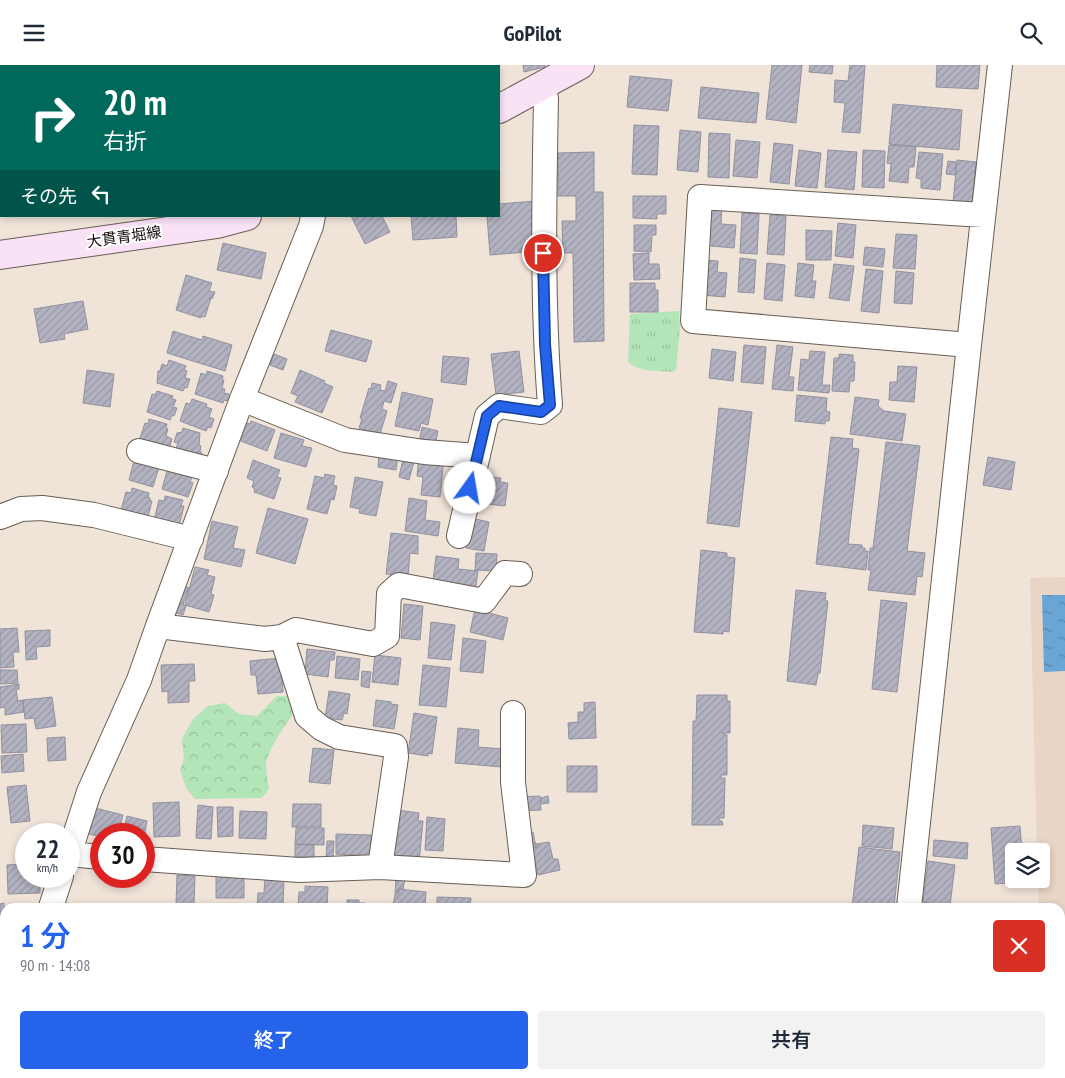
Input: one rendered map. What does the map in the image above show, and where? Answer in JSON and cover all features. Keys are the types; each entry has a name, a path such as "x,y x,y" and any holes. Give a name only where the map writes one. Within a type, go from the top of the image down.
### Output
{"main road":[{"path":"500,108 580,65"},
{"name":"大貫青堀線","path":"0,255 217,224 243,217"}],"street":[{"path":"909,903 1000,65"},
{"path":"459,537 487,416 499,406 541,412 550,405 544,324 543,235 546,99 544,86"},
{"path":"969,345 693,321 700,197 983,215"},
{"path":"79,823 89,792 139,680 242,399 311,226 313,217"},
{"path":"242,399 344,439 424,452 478,455"},
{"path":"140,451 216,471"},
{"path":"0,517 21,509 42,508 94,515 191,539"},
{"path":"158,626 265,639 282,637 296,629 373,644 386,637 390,594 399,585 484,601 505,573 520,574"},
{"path":"282,637 307,716 320,728 339,737 395,746 396,757 380,867"},
{"path":"155,860 299,870 380,867 524,875 512,782 513,713"},
{"path":"52,903 57,888"}],"shaded area":[{"path":"1065,577 1065,903 1039,903 1038,888 1050,888 1050,843 1037,843 1030,578"}],"green space":[{"path":"679,311 680,328 676,370 673,372 649,370 638,368 628,362 630,314"},
{"path":"277,696 294,696 298,707 270,752 266,766 269,789 262,798 195,799 186,788 180,770 184,759 182,739 193,719 208,706 225,703 239,714 257,716"}],"water":[{"path":"1042,595 1065,595 1065,671 1044,672"}],"building":[{"path":"523,65 545,65 545,67 524,72"},
{"path":"772,65 802,65 796,123 766,119"},
{"path":"810,65 833,65 832,74 809,72"},
{"path":"850,65 865,65 860,133 842,132 845,103 834,102 835,80 848,81"},
{"path":"937,65 980,65 978,89 936,87"},
{"path":"630,76 672,80 668,111 627,107"},
{"path":"701,87 759,93 756,123 698,118"},
{"path":"893,104 962,110 959,150 889,144"},
{"path":"634,125 659,126 657,175 632,174"},
{"path":"680,130 701,132 698,172 677,170"},
{"path":"709,133 730,134 729,178 708,177"},
{"path":"736,140 760,142 757,178 733,176"},
{"path":"774,143 793,145 789,184 770,182"},
{"path":"889,145 916,147 914,167 909,167 908,183 889,181 891,164 887,163"},
{"path":"799,150 821,153 817,188 795,186"},
{"path":"828,150 857,152 854,190 825,187"},
{"path":"863,150 885,151 884,188 862,187"},
{"path":"594,152 594,192 603,192 604,341 574,342 573,253 563,253 562,221 576,221 576,196 558,196 558,153"},
{"path":"919,152 943,154 940,190 921,188 921,179 916,178"},
{"path":"957,160 976,162 972,205 953,203"},
{"path":"948,161 956,162 955,175 946,174"},
{"path":"633,196 666,196 666,214 657,214 657,219 633,218"},
{"path":"535,201 539,251 490,255 487,217 500,217 500,204"},
{"path":"703,203 722,204 721,224 736,225 734,248 700,245"},
{"path":"742,213 759,214 757,254 740,253"},
{"path":"770,215 786,216 784,255 767,254"},
{"path":"352,217 382,217 390,232 365,244"},
{"path":"411,217 456,217 457,237 413,240"},
{"path":"838,223 856,225 853,258 835,256"},
{"path":"634,225 656,225 656,235 652,235 651,252 634,251"},
{"path":"806,230 832,231 831,260 806,260"},
{"path":"896,234 917,235 915,269 893,268"},
{"path":"223,243 266,253 261,279 217,270"},
{"path":"865,247 885,249 883,267 863,265"},
{"path":"649,253 649,264 659,264 660,279 634,280 633,254"},
{"path":"740,258 756,260 754,293 738,292"},
{"path":"703,260 718,261 717,272 727,273 725,297 701,295"},
{"path":"767,263 785,265 782,301 764,299"},
{"path":"798,263 814,265 812,281 816,281 814,298 795,296"},
{"path":"834,264 854,266 849,301 829,298"},
{"path":"866,269 883,271 879,313 861,311"},
{"path":"896,271 914,273 912,304 894,303"},
{"path":"186,275 212,283 209,291 215,292 205,317 201,316 201,318 176,310"},
{"path":"630,283 655,283 655,290 658,290 658,312 630,312"},
{"path":"83,301 88,329 64,334 65,339 40,343 34,309"},
{"path":"331,330 372,341 366,362 325,351"},
{"path":"173,331 202,340 203,336 232,345 225,371 167,353"},
{"path":"744,345 766,347 763,384 741,382"},
{"path":"777,345 793,347 789,377 794,377 793,391 772,389"},
{"path":"712,349 736,352 733,381 709,378"},
{"path":"519,351 524,392 496,395 491,354"},
{"path":"810,351 825,352 822,385 830,385 829,393 798,390 801,359 809,360"},
{"path":"274,354 287,359 283,370 270,365"},
{"path":"839,354 853,355 853,362 855,362 854,381 850,381 849,392 832,391 834,358 839,358"},
{"path":"443,356 469,358 466,385 441,382"},
{"path":"169,360 186,366 184,370 187,371 185,378 190,379 187,388 185,387 183,391 157,383 158,371 160,371 162,364 167,366"},
{"path":"898,366 917,367 914,402 889,400 890,382 897,382"},
{"path":"87,370 114,374 110,407 83,403"},
{"path":"300,370 325,381 324,383 333,387 322,413 295,402 298,396 291,393"},
{"path":"207,371 223,376 222,388 225,389 224,393 229,394 227,401 224,400 223,403 195,394 201,373 206,375"},
{"path":"388,381 397,384 391,403 384,401 382,409 387,411 380,434 359,428 362,419 360,418 372,383 381,385 380,390 385,391"},
{"path":"157,391 173,396 172,399 176,400 173,407 177,408 170,420 147,412 152,394 155,395"},
{"path":"402,392 433,399 428,425 421,423 419,431 395,426"},
{"path":"797,395 827,398 826,411 830,412 829,421 825,421 825,424 795,421"},
{"path":"855,397 879,400 878,406 884,411 906,414 902,441 850,434"},
{"path":"192,399 207,404 206,407 212,409 209,417 214,419 211,428 208,427 206,431 180,421 186,403 190,404"},
{"path":"719,408 752,412 739,527 707,523"},
{"path":"149,419 167,424 166,436 172,439 169,449 139,441 145,423 148,424"},
{"path":"251,421 275,430 267,451 238,440 244,422 250,424"},
{"path":"422,427 438,431 435,446 419,443"},
{"path":"183,428 200,433 199,445 201,446 201,456 175,451 178,443 174,442 177,433 182,432"},
{"path":"281,433 304,440 302,446 312,448 306,467 274,458"},
{"path":"831,437 853,439 852,448 859,449 848,544 862,545 865,551 868,551 866,570 816,564"},
{"path":"886,442 920,446 907,551 925,553 922,577 917,576 915,595 868,590 871,570 868,570 870,548 873,548"},
{"path":"379,453 398,455 396,470 378,467"},
{"path":"419,456 444,458 440,497 421,495 423,477 417,476"},
{"path":"988,457 1015,462 1011,490 983,485"},
{"path":"403,459 414,462 409,480 399,477"},
{"path":"253,460 280,470 277,477 281,478 274,499 254,492 255,489 252,487 254,481 247,478"},
{"path":"134,461 159,467 153,487 129,480"},
{"path":"167,471 192,477 190,482 193,483 188,497 162,489"},
{"path":"325,474 335,476 333,485 337,486 334,500 331,499 327,514 307,509 315,476 324,478"},
{"path":"481,476 501,478 500,482 508,483 505,506 478,503"},
{"path":"355,477 383,482 376,516 359,513 360,509 350,507"},
{"path":"132,488 149,493 148,497 152,501 148,517 121,510 126,492 131,493"},
{"path":"165,496 183,500 181,506 184,506 179,526 154,520 159,500 164,501"},
{"path":"409,498 427,501 425,520 440,522 438,536 405,531"},
{"path":"268,508 308,519 295,564 256,553"},
{"path":"471,518 489,522 484,551 466,548"},
{"path":"212,521 238,527 233,548 245,550 241,567 204,559"},
{"path":"391,533 418,536 418,554 410,553 408,577 386,574"},
{"path":"701,550 727,553 727,557 735,558 729,632 723,631 723,634 694,632"},
{"path":"476,553 497,554 496,571 475,570"},
{"path":"436,556 459,559 458,569 478,571 475,592 433,581"},
{"path":"195,567 209,570 207,575 215,577 211,594 214,595 209,612 185,605"},
{"path":"181,585 189,588 183,605 186,606 183,615 173,612"},
{"path":"796,590 826,593 825,601 828,601 820,673 818,674 816,685 787,681"},
{"path":"881,600 907,603 897,692 872,689"},
{"path":"404,604 423,606 420,640 401,638"},
{"path":"475,609 508,618 503,640 470,632"},
{"path":"431,622 455,625 451,660 428,658"},
{"path":"17,628 19,652 13,652 14,667 0,668 0,629"},
{"path":"50,630 50,646 36,647 37,659 26,660 25,631"},
{"path":"463,638 486,641 483,673 460,671"},
{"path":"307,649 335,652 334,660 330,660 328,677 305,674"},
{"path":"375,655 401,658 398,685 372,682"},
{"path":"337,656 360,659 358,680 335,678"},
{"path":"280,658 283,692 258,694 256,675 251,675 250,661"},
{"path":"194,664 195,681 189,681 189,702 168,703 168,691 162,692 161,665"},
{"path":"423,665 450,668 446,707 419,705"},
{"path":"0,670 17,670 18,683 0,684"},
{"path":"362,671 371,672 369,688 361,686"},
{"path":"19,684 19,689 16,690 18,701 23,700 24,712 5,715 5,707 0,708 0,687"},
{"path":"329,691 350,694 347,714 344,713 342,720 325,718"},
{"path":"697,695 727,695 727,701 730,701 730,733 722,733 727,735 727,775 721,775 721,778 725,778 724,818 719,818 723,825 692,825 693,721 696,721"},
{"path":"52,697 56,726 36,729 34,718 25,719 23,700"},
{"path":"376,700 398,705 394,729 373,726"},
{"path":"595,702 596,738 569,739 568,723 578,722 578,712 584,712 584,703"},
{"path":"414,713 437,717 432,754 428,753 428,756 408,753"},
{"path":"26,724 27,752 2,753 1,725"},
{"path":"458,728 479,730 478,747 504,749 502,767 455,763"},
{"path":"65,737 66,760 48,761 47,738"},
{"path":"313,748 334,750 330,784 309,782"},
{"path":"23,754 24,771 2,773 1,756"},
{"path":"567,766 597,766 597,792 567,792"},
{"path":"26,785 30,821 11,823 7,787"},
{"path":"540,796 541,810 519,811 519,797"},
{"path":"548,796 549,803 542,804 541,798"},
{"path":"179,802 180,836 155,837 153,803"},
{"path":"293,804 321,804 321,827 292,827"},
{"path":"198,805 213,807 211,839 196,838"},
{"path":"91,807 123,815 121,823 90,823 90,834 85,833"},
{"path":"217,807 233,807 233,836 218,837"},
{"path":"398,810 419,813 418,821 423,821 419,863 393,861"},
{"path":"240,811 267,812 266,839 239,838"},
{"path":"127,816 147,821 147,823 125,823"},
{"path":"427,817 445,819 443,851 425,850"},
{"path":"863,825 894,828 892,849 862,846"},
{"path":"1020,826 1021,843 1005,843 1005,883 995,884 991,828"},
{"path":"296,828 324,828 324,845 295,844"},
{"path":"533,832 536,847 526,849 523,833"},
{"path":"336,834 371,835 370,856 336,854"},
{"path":"934,840 968,843 967,859 933,856"},
{"path":"327,841 334,841 333,858 326,858"},
{"path":"549,842 553,859 558,859 560,870 538,875 532,848 537,847 536,844"},
{"path":"295,844 314,845 314,857 295,857"},
{"path":"859,847 900,852 894,903 852,903"},
{"path":"928,861 955,865 950,903 923,902"},
{"path":"7,865 15,865 15,888 40,888 40,893 8,894"},
{"path":"216,873 244,873 244,898 216,898"},
{"path":"177,875 195,876 194,903 176,903"},
{"path":"265,876 284,877 283,903 257,903 258,893 264,893"},
{"path":"396,878 405,879 403,889 399,888 398,893 395,893"},
{"path":"305,886 328,887 327,903 298,903 299,892 305,892"},
{"path":"399,889 426,892 425,903 394,903 395,894 399,894"},
{"path":"437,897 471,898 470,903 437,903"},
{"path":"347,900 359,900 359,903 347,903"}],"route":[{"path":"470,488 487,416 499,406 541,412 550,405 545,344 543,253"}]}
